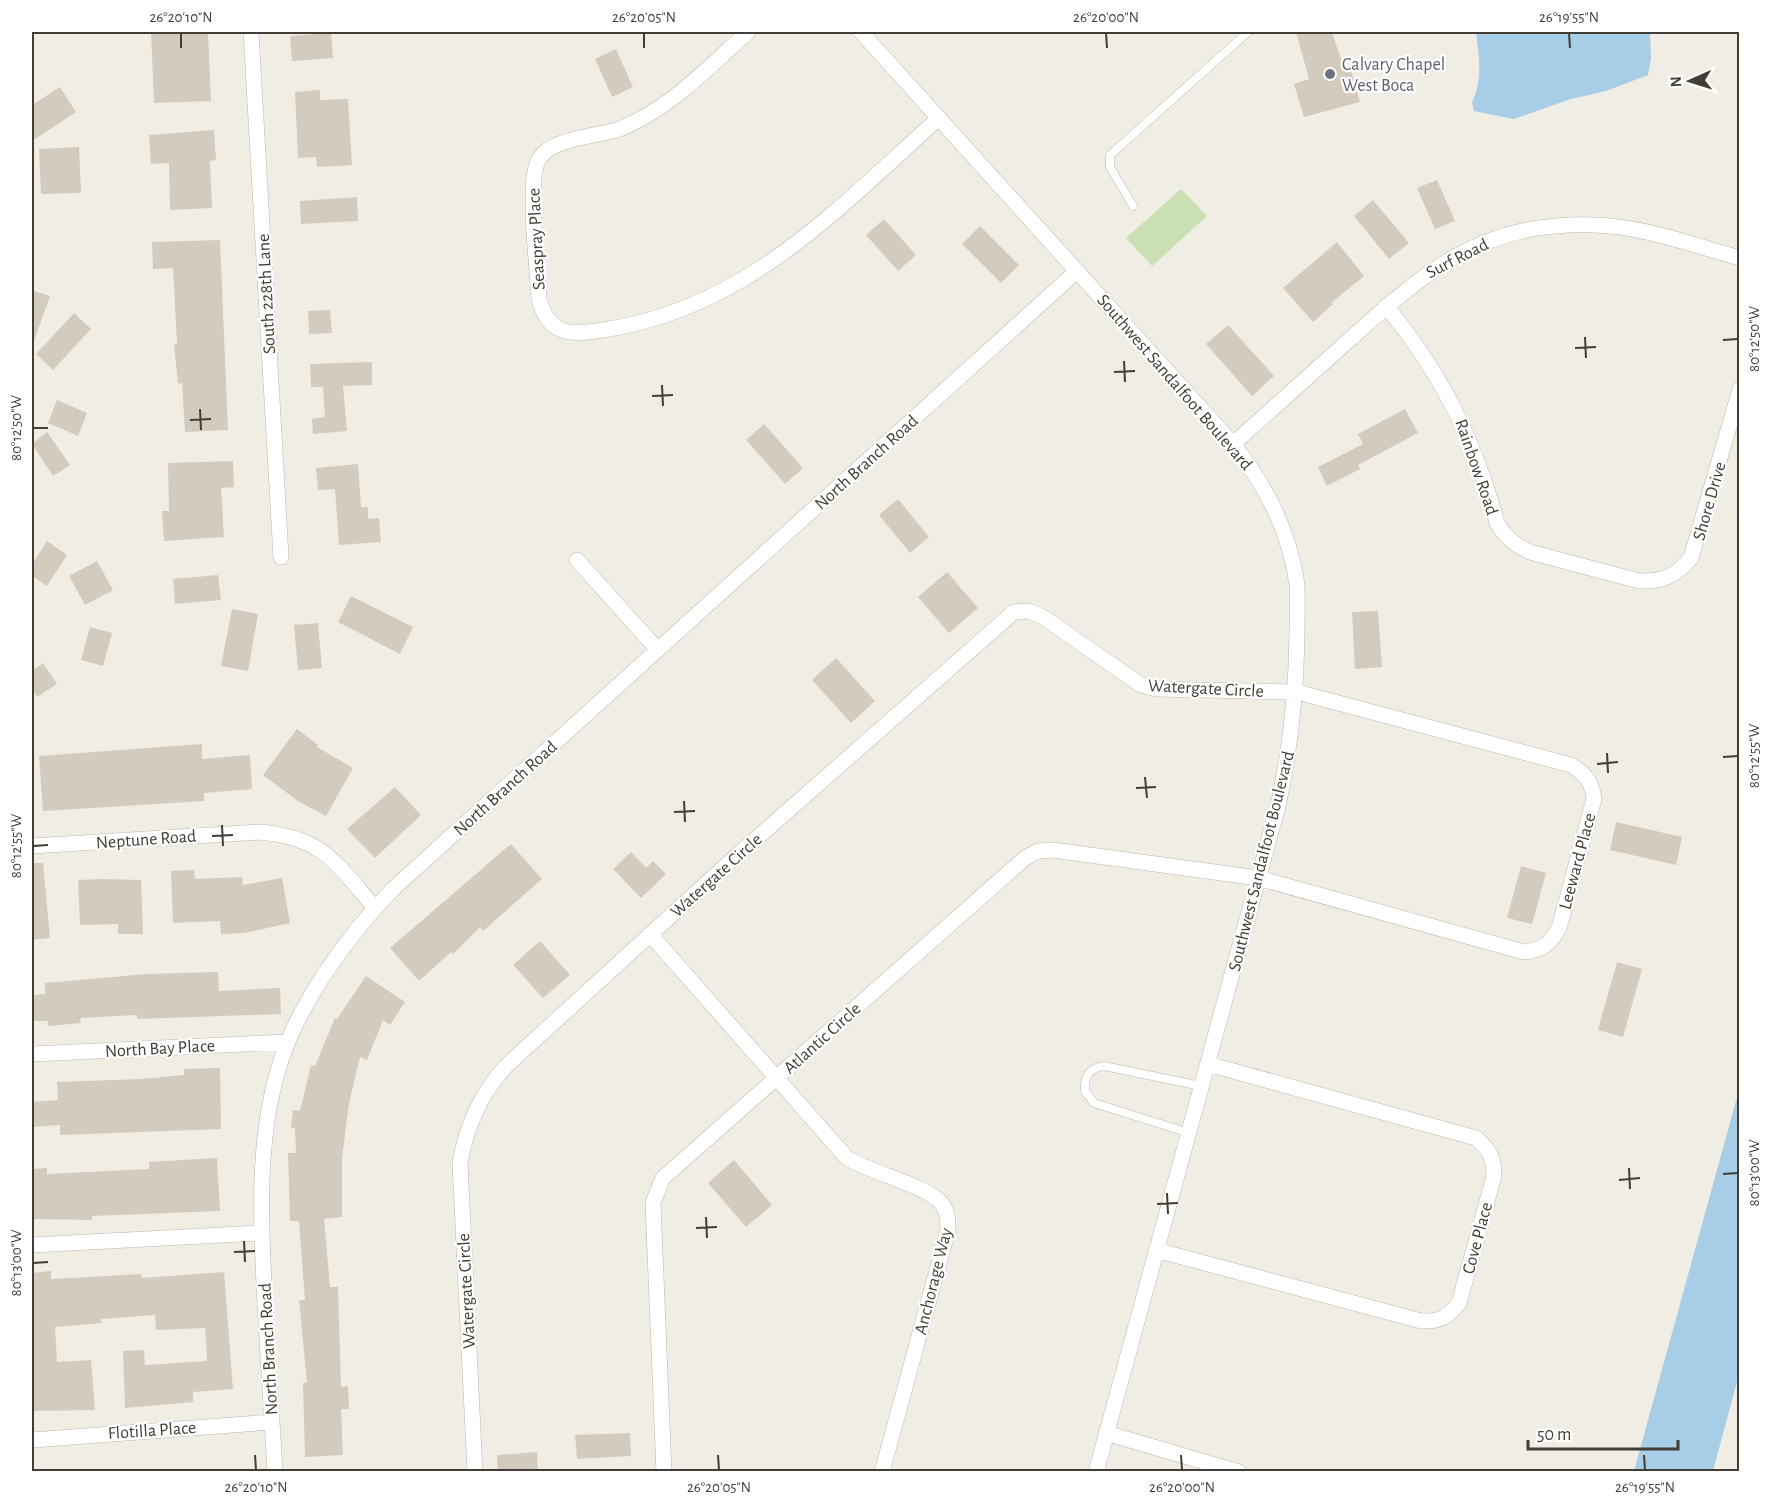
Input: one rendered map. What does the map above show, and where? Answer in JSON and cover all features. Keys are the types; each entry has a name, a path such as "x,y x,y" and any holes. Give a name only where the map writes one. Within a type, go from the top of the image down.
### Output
{"street":[{"name":"South 228th Lane","path":"251,32 282,557"},
{"name":"Seaspray Place","path":"748,32 678,95 651,113 608,133 561,143 547,149 538,160 533,180 539,299 543,314 554,326 565,332 579,334 628,326 686,309 736,285 804,239 939,118"},
{"name":"Southwest Sandalfoot Boulevard","path":"861,32 1233,444 1255,472 1272,501 1286,533 1294,567 1298,605 1297,692 1290,750 1258,878 1096,1472"},
{"name":"Surf Road","path":"1233,444 1427,272 1457,254 1507,235 1559,225 1613,226 1740,258"},
{"name":"North Branch Road","path":"275,1472 261,1233 266,1120 278,1068 288,1042 301,1014 336,958 375,908 1077,271"},
{"name":"Rainbow Road","path":"1386,306 1415,341 1457,410 1471,442 1497,523 1504,535 1517,546 1530,552 1639,581 1654,582 1677,573"},
{"name":"Shore Drive","path":"1677,573 1691,558 1697,545 1740,388"},
{"path":"577,560 658,650"},
{"name":"Watergate Circle","path":"475,1472 460,1163 466,1133 480,1098 506,1066 650,934 1014,612 1029,611 1043,617 1142,685 1156,689 1297,692"},
{"name":"Leeward Place","path":"1258,878 1524,952 1539,950 1552,941 1559,928 1594,799 1587,778 1570,765 1297,692"},
{"name":"Neptune Road","path":"32,846 259,832 288,834 328,855 375,908"},
{"name":"Atlantic Circle","path":"664,1472 653,1203 663,1178 1026,858 1038,851 1053,850 1258,878"},
{"name":"Anchorage Way","path":"650,934 846,1157 858,1165 929,1194 941,1203 948,1216 948,1230 882,1472"},
{"name":"North Bay Place","path":"32,1054 288,1042"},
{"name":"Cove Place","path":"1156,1250 1421,1321 1436,1322 1450,1315 1459,1303 1494,1176 1494,1161 1488,1148 1476,1138 1208,1064"},
{"path":"32,1245 261,1233"},
{"name":"Flotilla Place","path":"32,1440 272,1422"},
{"path":"1106,1433 1239,1472"}],"lane":[{"path":"1133,206 1110,167 1110,155 1248,32"},
{"path":"1189,1133 1094,1103 1085,1091 1086,1078 1095,1067 1104,1066 1201,1086"}],"green space":[{"path":"1181,189 1207,216 1152,266 1126,238"}],"water":[{"path":"1476,32 1650,32 1651,58 1648,75 1606,91 1571,99 1514,119 1474,111 1472,102 1478,85 1479,68"},
{"path":"1739,1090 1739,1374 1713,1471 1634,1471"}],"building":[{"path":"151,32 208,32 211,101 154,103"},
{"name":"Calvary Chapel West Boca","path":"1296,32 1332,32 1344,68 1350,67 1360,102 1304,117 1294,84 1309,79"},
{"path":"331,33 333,58 292,61 290,36"},
{"path":"616,49 633,87 612,97 595,59"},
{"path":"60,87 76,112 32,141 32,105"},
{"path":"320,90 320,100 348,99 352,165 317,167 316,157 298,158 295,92"},
{"path":"214,130 216,160 210,161 212,208 170,210 169,163 151,164 149,135"},
{"path":"79,147 81,193 41,194 39,149"},
{"path":"1437,180 1455,221 1435,229 1417,188"},
{"path":"357,197 358,221 301,224 300,201"},
{"path":"1373,200 1409,243 1389,259 1354,216"},
{"path":"884,219 916,255 898,271 866,235"},
{"path":"980,226 1019,265 1001,283 962,244"},
{"path":"220,240 228,430 185,432 182,383 178,384 174,344 177,344 173,268 153,269 152,242"},
{"path":"1337,242 1364,276 1331,303 1333,304 1313,322 1283,288"},
{"path":"32,290 50,296 34,341 32,340"},
{"path":"330,310 332,333 309,334 308,311"},
{"path":"74,313 91,329 53,370 36,354"},
{"path":"1228,325 1274,376 1252,396 1206,344"},
{"path":"372,362 372,385 343,386 347,431 313,434 312,419 325,417 323,387 311,387 310,364"},
{"path":"57,400 87,413 78,436 48,423"},
{"path":"1405,409 1418,433 1358,465 1360,469 1327,486 1318,467 1363,444 1358,434"},
{"path":"764,424 803,468 785,484 746,440"},
{"path":"47,432 70,465 53,476 32,444"},
{"path":"233,461 234,487 221,488 224,537 164,541 162,511 169,511 168,463"},
{"path":"358,464 361,507 368,507 368,519 379,518 381,542 339,545 335,489 318,490 316,468"},
{"path":"898,499 929,537 910,553 879,515"},
{"path":"47,541 67,555 47,586 32,576 32,565"},
{"path":"97,561 113,590 85,605 69,576"},
{"path":"947,572 978,608 949,633 918,597"},
{"path":"218,575 221,600 175,604 173,579"},
{"path":"351,596 413,627 400,654 338,622"},
{"path":"232,609 258,614 248,671 221,666"},
{"path":"1378,611 1382,667 1355,669 1352,612"},
{"path":"318,623 322,668 298,670 294,625"},
{"path":"90,627 112,633 103,666 81,660"},
{"path":"836,658 875,701 851,723 812,680"},
{"path":"43,663 57,684 37,697 32,689 32,671"},
{"path":"297,729 318,745 317,747 353,768 326,816 298,801 263,775"},
{"path":"202,744 202,759 250,755 252,789 204,793 204,801 43,811 39,756"},
{"path":"395,787 421,815 375,858 347,829"},
{"path":"1616,822 1682,837 1676,865 1610,850"},
{"path":"511,844 542,879 483,931 480,927 453,954 451,952 419,981 390,948"},
{"path":"631,852 646,868 653,861 666,874 641,898 613,869"},
{"path":"32,863 43,863 50,938 32,940"},
{"path":"1521,866 1546,873 1532,924 1507,918"},
{"path":"194,870 195,879 242,877 243,885 282,878 290,923 245,933 221,934 220,921 173,923 171,871"},
{"path":"78,880 141,880 143,934 118,934 118,924 80,925"},
{"path":"540,941 570,975 543,998 513,965"},
{"path":"1617,962 1642,969 1623,1037 1598,1030"},
{"path":"218,972 219,991 280,988 281,1014 137,1019 137,1015 80,1018 81,1023 48,1026 48,1021 32,1021 32,995 45,994 45,983 147,974"},
{"path":"366,976 405,1002 390,1025 383,1020 367,1060 360,1057 349,1103 342,1158 342,1217 324,1219 330,1287 338,1287 341,1387 348,1386 349,1409 341,1409 343,1455 305,1457 303,1383 307,1383 299,1300 305,1300 299,1221 290,1221 288,1153 296,1153 295,1128 291,1128 293,1110 300,1111 311,1065 315,1066 335,1018 337,1019"},
{"path":"220,1068 221,1129 60,1135 60,1125 32,1127 32,1102 58,1100 57,1082 141,1079 184,1075 184,1069"},
{"path":"217,1158 220,1211 92,1216 92,1220 32,1219 32,1169 47,1168 47,1174 149,1169 149,1162"},
{"path":"734,1160 772,1205 746,1227 708,1183"},
{"path":"51,1271 51,1279 141,1274 142,1278 224,1272 233,1389 193,1392 193,1402 125,1408 123,1351 144,1350 145,1365 207,1361 205,1328 156,1330 155,1315 101,1319 101,1323 55,1327 57,1362 91,1360 95,1410 32,1411 32,1273"},
{"path":"630,1433 631,1456 577,1459 575,1435"},
{"path":"537,1452 538,1472 498,1472 497,1455"}],"place":[{"name":"Calvary Chapel West Boca","path":"1330,74"}]}
